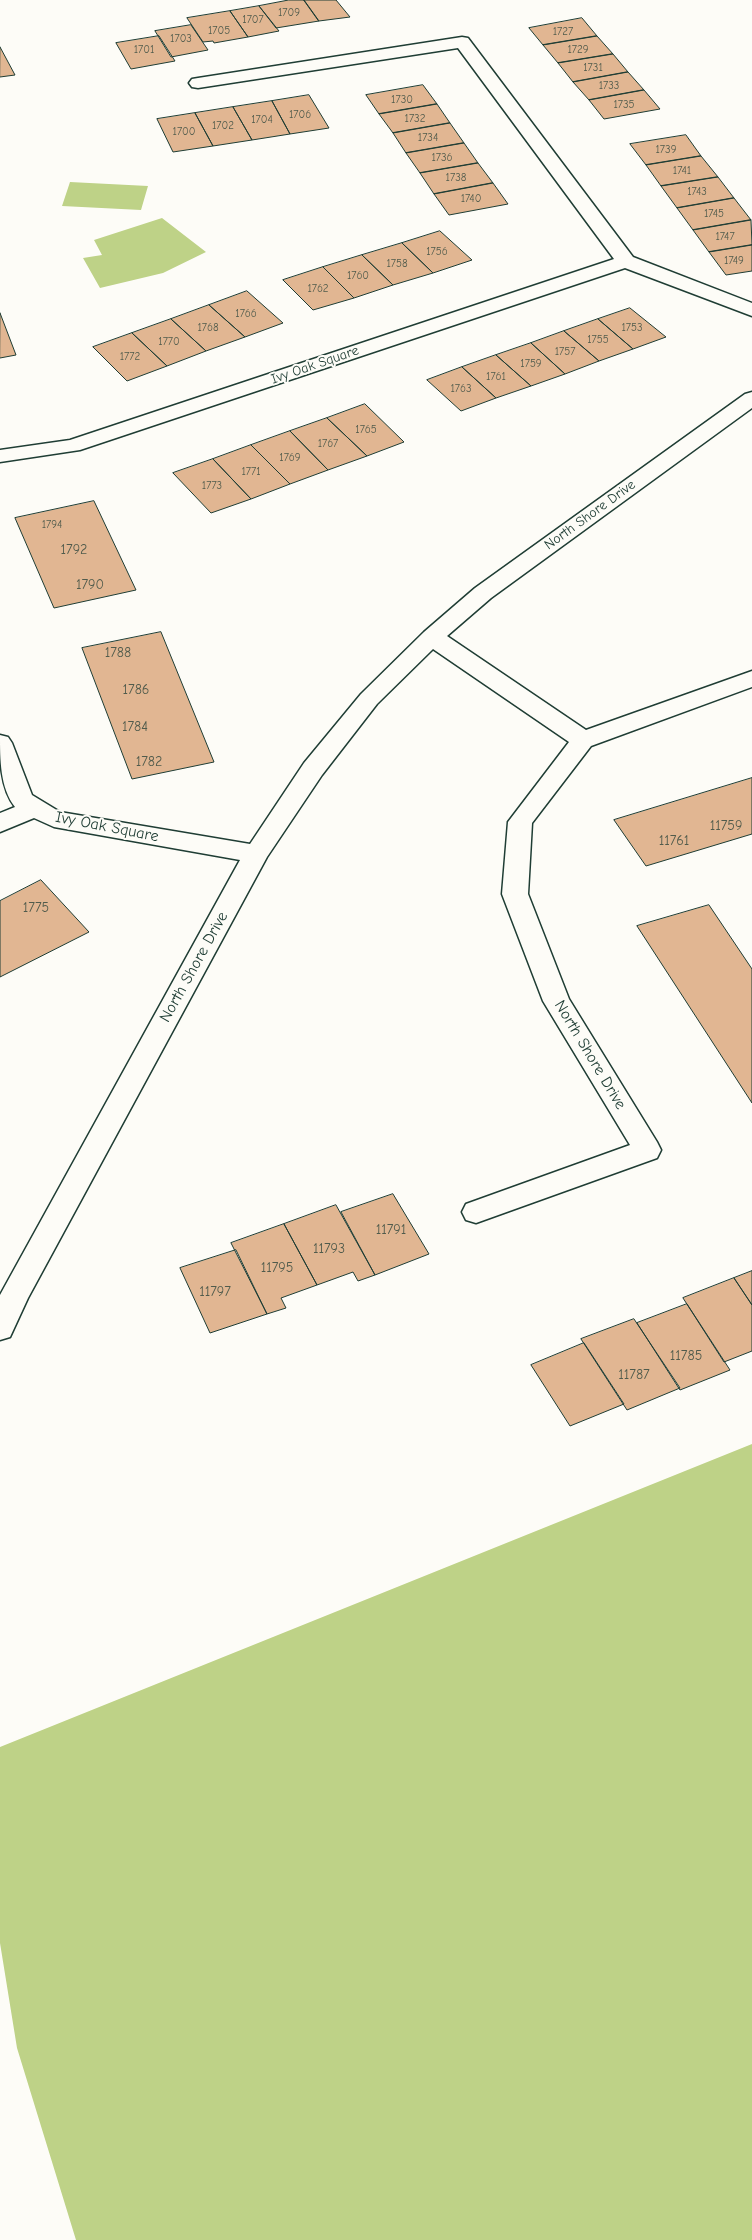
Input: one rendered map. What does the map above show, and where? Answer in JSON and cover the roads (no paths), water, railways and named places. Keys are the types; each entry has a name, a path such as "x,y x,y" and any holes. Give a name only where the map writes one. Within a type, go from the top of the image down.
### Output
{"street":[{"path":"198,83 462,42 626,261 752,310"},
{"name":"Ivy Oak Square","path":"0,456 73,446 626,261"},
{"name":"North Shore Drive","path":"0,1328 15,1295 256,854 325,753 369,700 432,637 483,593 752,398"},
{"path":"432,637 583,740 752,679"},
{"name":"North Shore Drive","path":"476,1212 647,1150 556,1001 515,894 520,822 583,740"},
{"name":"Ivy Oak Square","path":"0,742 22,800 54,819 256,854"},
{"path":"0,823 34,808"}]}
